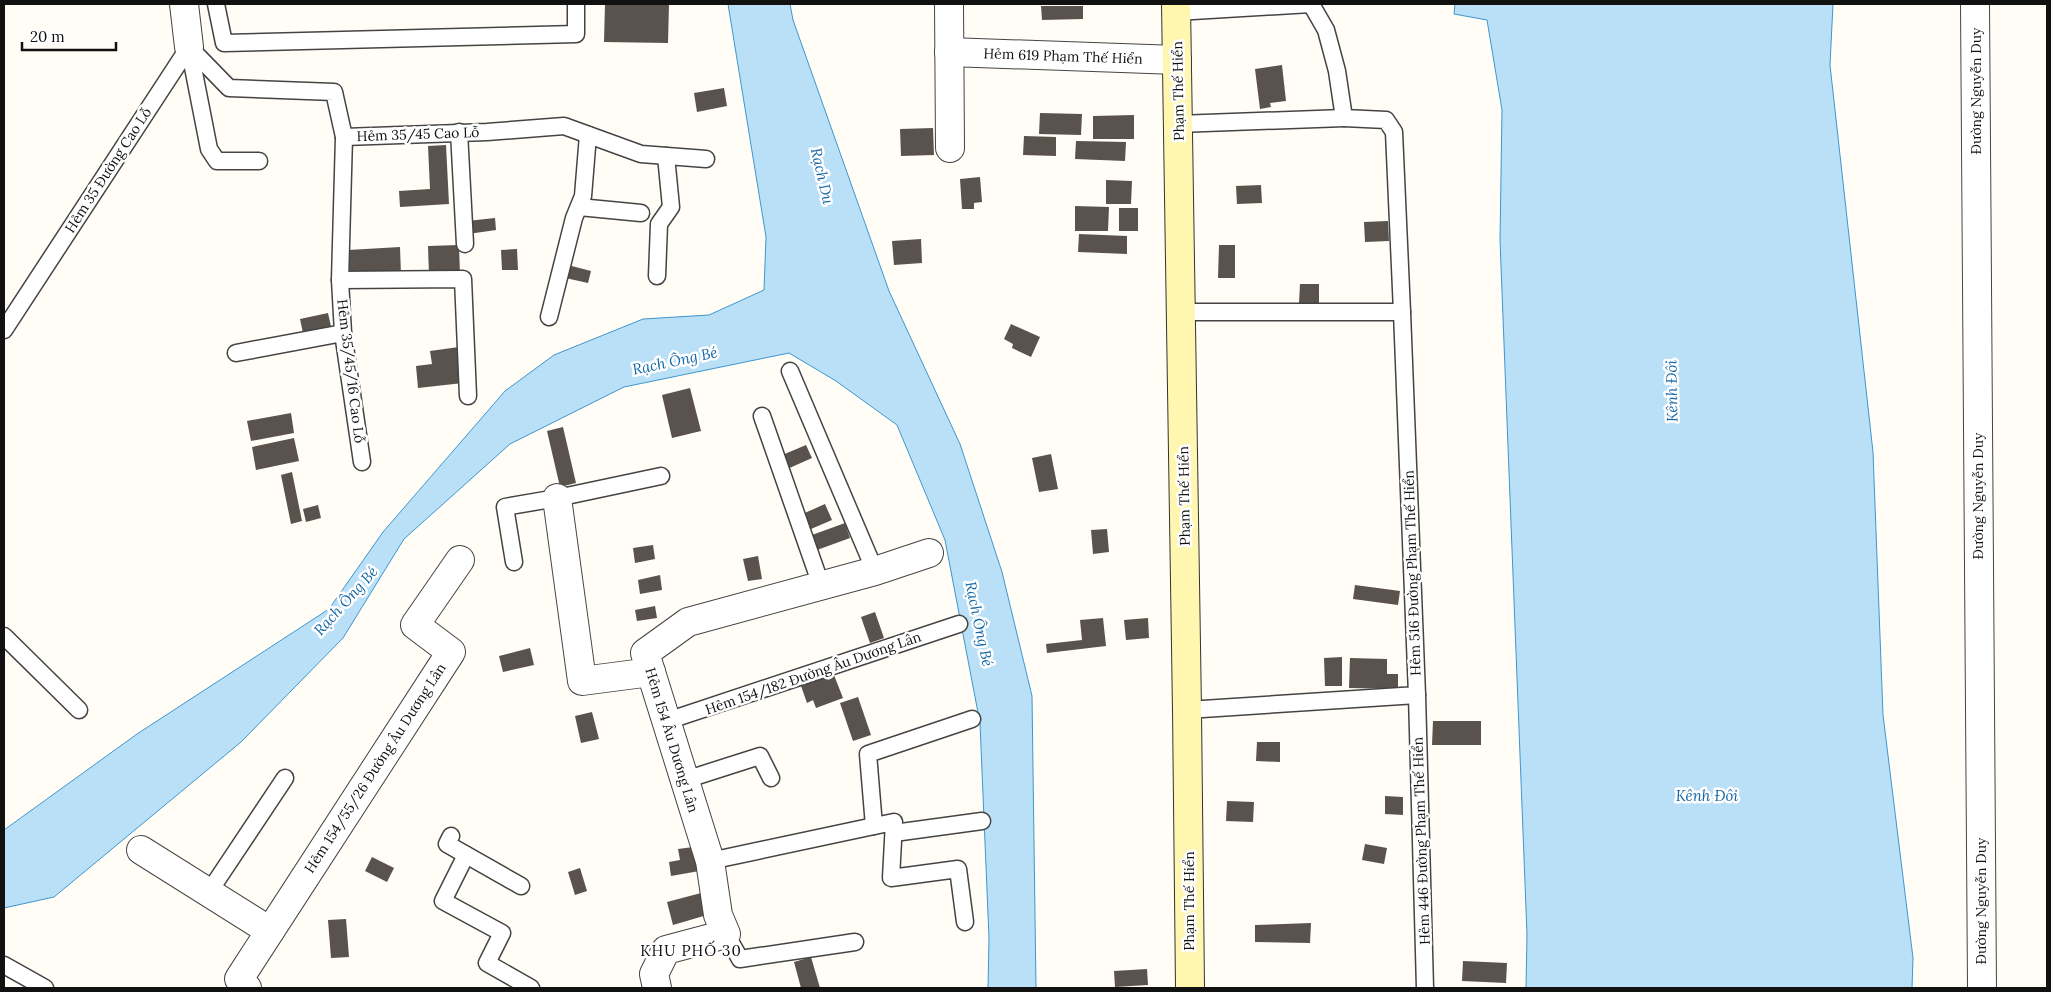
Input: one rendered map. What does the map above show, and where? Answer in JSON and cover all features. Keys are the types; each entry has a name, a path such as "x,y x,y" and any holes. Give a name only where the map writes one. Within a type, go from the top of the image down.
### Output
{"main road":[{"name":"Phạm Thế Hiển","path":"1176,8 1190,988"}],"street":[{"path":"184,4 189,47"},
{"path":"949,4 950,148"},
{"name":"Đường Nguyễn Duy","path":"1975,4 1982,988"},
{"name":"Hẻm 619 Phạm Thế Hiển","path":"949,52 1177,60"},
{"path":"557,498 582,681 651,672"},
{"name":"Hẻm 154 Âu Dương Lân","path":"726,934 718,916 710,861 645,653 688,622 929,553"},
{"name":"Hẻm 154/55/26 Đường Âu Dương Lân","path":"247,988 239,979 451,652 415,625 460,560"},
{"path":"141,850 270,931"},
{"path":"657,988 654,974 666,950 726,934"}],"lane":[{"path":"216,4 224,43 576,34 576,4"},
{"path":"1176,8 1311,4 1326,30 1337,71 1344,118 1178,124"},
{"name":"Hẻm 35/45 Cao Lỗ","path":"189,47 229,88 334,92 344,137 564,126 641,154 706,159"},
{"path":"189,47 209,149 217,161 259,161"},
{"name":"Hẻm 35 Đường Cao Lỗ","path":"4,330 189,47"},
{"name":"Hẻm 516 Đường Phạm Thế Hiển","path":"1187,710 1417,695 1394,132 1386,120 1344,118"},
{"path":"460,132 466,244"},
{"path":"549,317 583,196 588,135"},
{"name":"Hẻm 35/45/16 Cao Lỗ","path":"344,137 340,280 343,334 362,462"},
{"path":"657,276 659,224 671,207 666,156"},
{"path":"579,207 641,213"},
{"name":"Hẻm 35/45/16 Cao Lỗ","path":"340,280 463,279 468,396"},
{"path":"1181,312 1402,312"},
{"path":"236,353 343,334"},
{"path":"790,371 875,570"},
{"path":"762,416 821,585"},
{"path":"514,562 505,507 661,476"},
{"name":"Hẻm 154/182 Đường Âu Dương Lân","path":"667,721 959,624"},
{"path":"4,636 79,710"},
{"name":"Hẻm 446 Đường Phạm Thế Hiển","path":"1417,695 1425,988"},
{"path":"874,826 868,754 972,719"},
{"path":"685,780 760,756 771,778"},
{"path":"209,892 285,778"},
{"path":"894,833 982,821"},
{"path":"710,861 894,822 891,878 958,869 965,922"},
{"path":"451,836 447,844 521,886"},
{"path":"466,855 442,901 502,933 487,963 531,988"},
{"path":"726,934 740,959 855,942"},
{"path":"4,966 45,988"}],"water":[{"path":"728,4 790,4 793,20 889,291 960,444 1002,572 1032,696 1036,988 988,988 989,938 980,723 945,540 897,425 836,381 789,353 624,387 510,444 404,539 343,638 241,742 54,897 4,908 4,830 137,734 329,609 383,532 505,391 554,355 643,319 709,315 764,290 766,237"},
{"name":"Kênh Đôi","path":"1455,4 1833,4 1830,65 1873,452 1883,715 1913,958 1912,988 1526,988 1527,935 1500,240 1502,110 1487,20 1454,14"}],"building":[{"path":"605,4 669,4 668,43 604,42"},
{"path":"1041,6 1083,6 1083,19 1042,20"},
{"path":"1282,65 1286,101 1270,103 1271,107 1260,109 1255,69"},
{"path":"724,88 727,106 697,112 694,93"},
{"path":"1040,113 1082,114 1081,135 1039,134"},
{"path":"1134,115 1134,139 1093,139 1093,116"},
{"path":"933,128 934,155 901,156 900,129"},
{"path":"1024,136 1056,137 1056,156 1023,155"},
{"path":"1076,141 1126,142 1125,161 1075,159"},
{"path":"446,145 449,204 400,207 399,191 430,189 428,146"},
{"path":"980,177 982,202 974,203 974,209 962,209 960,179"},
{"path":"1106,180 1132,181 1131,204 1106,204"},
{"path":"1261,185 1262,203 1237,204 1236,186"},
{"path":"1075,206 1109,207 1108,231 1075,231"},
{"path":"1119,208 1138,208 1138,231 1119,231"},
{"path":"495,218 496,230 468,234 467,221"},
{"path":"1388,221 1389,241 1365,242 1364,222"},
{"path":"1079,234 1127,236 1127,254 1078,252"},
{"path":"921,239 922,263 894,265 892,241"},
{"path":"459,245 460,275 429,276 428,246"},
{"path":"1219,245 1235,245 1235,278 1218,278"},
{"path":"400,247 401,275 350,278 348,250"},
{"path":"517,249 518,270 502,270 501,250"},
{"path":"564,264 591,271 588,283 561,277"},
{"path":"1300,284 1319,284 1319,304 1299,303"},
{"path":"328,313 332,331 304,338 300,319"},
{"path":"1011,324 1040,337 1031,357 1012,348 1013,344 1004,339"},
{"path":"459,347 463,383 418,388 416,366 432,364 430,351"},
{"path":"690,388 701,431 672,438 662,395"},
{"path":"291,413 294,433 251,441 247,421"},
{"path":"563,427 576,483 560,487 547,431"},
{"path":"294,438 299,461 256,470 252,447"},
{"path":"806,445 812,458 785,470 780,456"},
{"path":"1051,454 1058,489 1039,492 1032,458"},
{"path":"292,472 302,521 291,524 281,475"},
{"path":"825,504 832,520 804,532 798,516"},
{"path":"318,505 321,518 306,522 303,509"},
{"path":"845,523 850,538 817,550 812,535"},
{"path":"1107,529 1109,552 1093,554 1091,530"},
{"path":"653,545 655,559 635,563 633,548"},
{"path":"758,556 762,579 748,581 743,559"},
{"path":"660,575 662,590 640,594 638,580"},
{"path":"1355,585 1400,591 1398,605 1353,599"},
{"path":"655,606 657,618 637,621 635,610"},
{"path":"875,612 884,638 870,643 861,617"},
{"path":"1103,618 1106,646 1047,653 1046,644 1082,640 1080,620"},
{"path":"1148,618 1149,638 1126,640 1124,620"},
{"path":"530,648 534,665 503,672 499,656"},
{"path":"1342,657 1342,686 1325,686 1324,658"},
{"path":"1350,658 1387,659 1387,674 1398,674 1398,689 1349,688"},
{"path":"832,670 843,698 816,708 813,700 807,703 800,683"},
{"path":"858,697 871,735 853,741 840,703"},
{"path":"592,712 599,739 581,743 575,716"},
{"path":"1433,721 1481,721 1481,745 1432,745"},
{"path":"1257,742 1280,742 1280,762 1256,761"},
{"path":"1385,796 1403,797 1403,815 1385,814"},
{"path":"1227,801 1254,802 1253,822 1226,821"},
{"path":"1365,844 1387,848 1384,864 1362,860"},
{"path":"701,846 705,870 671,876 669,862 680,860 678,849"},
{"path":"372,857 394,868 387,882 365,871"},
{"path":"580,868 587,891 575,895 568,872"},
{"path":"701,893 707,915 673,925 667,902"},
{"path":"346,919 349,957 331,958 328,920"},
{"path":"1311,923 1310,943 1255,942 1255,925"},
{"path":"811,957 820,988 801,988 794,962"},
{"path":"1463,961 1507,963 1506,983 1462,981"},
{"path":"1147,969 1148,985 1115,987 1114,971"}],"district":[{"name":"KHU PHỐ 30","path":"691,951"}],"water label":[{"name":"Rạch Du","path":"822,176"},
{"name":"Rạch Ông Bé","path":"675,361"},
{"name":"Rạch Ông Bé","path":"346,601"},
{"name":"Rạch Ông Bé","path":"979,624"}]}
